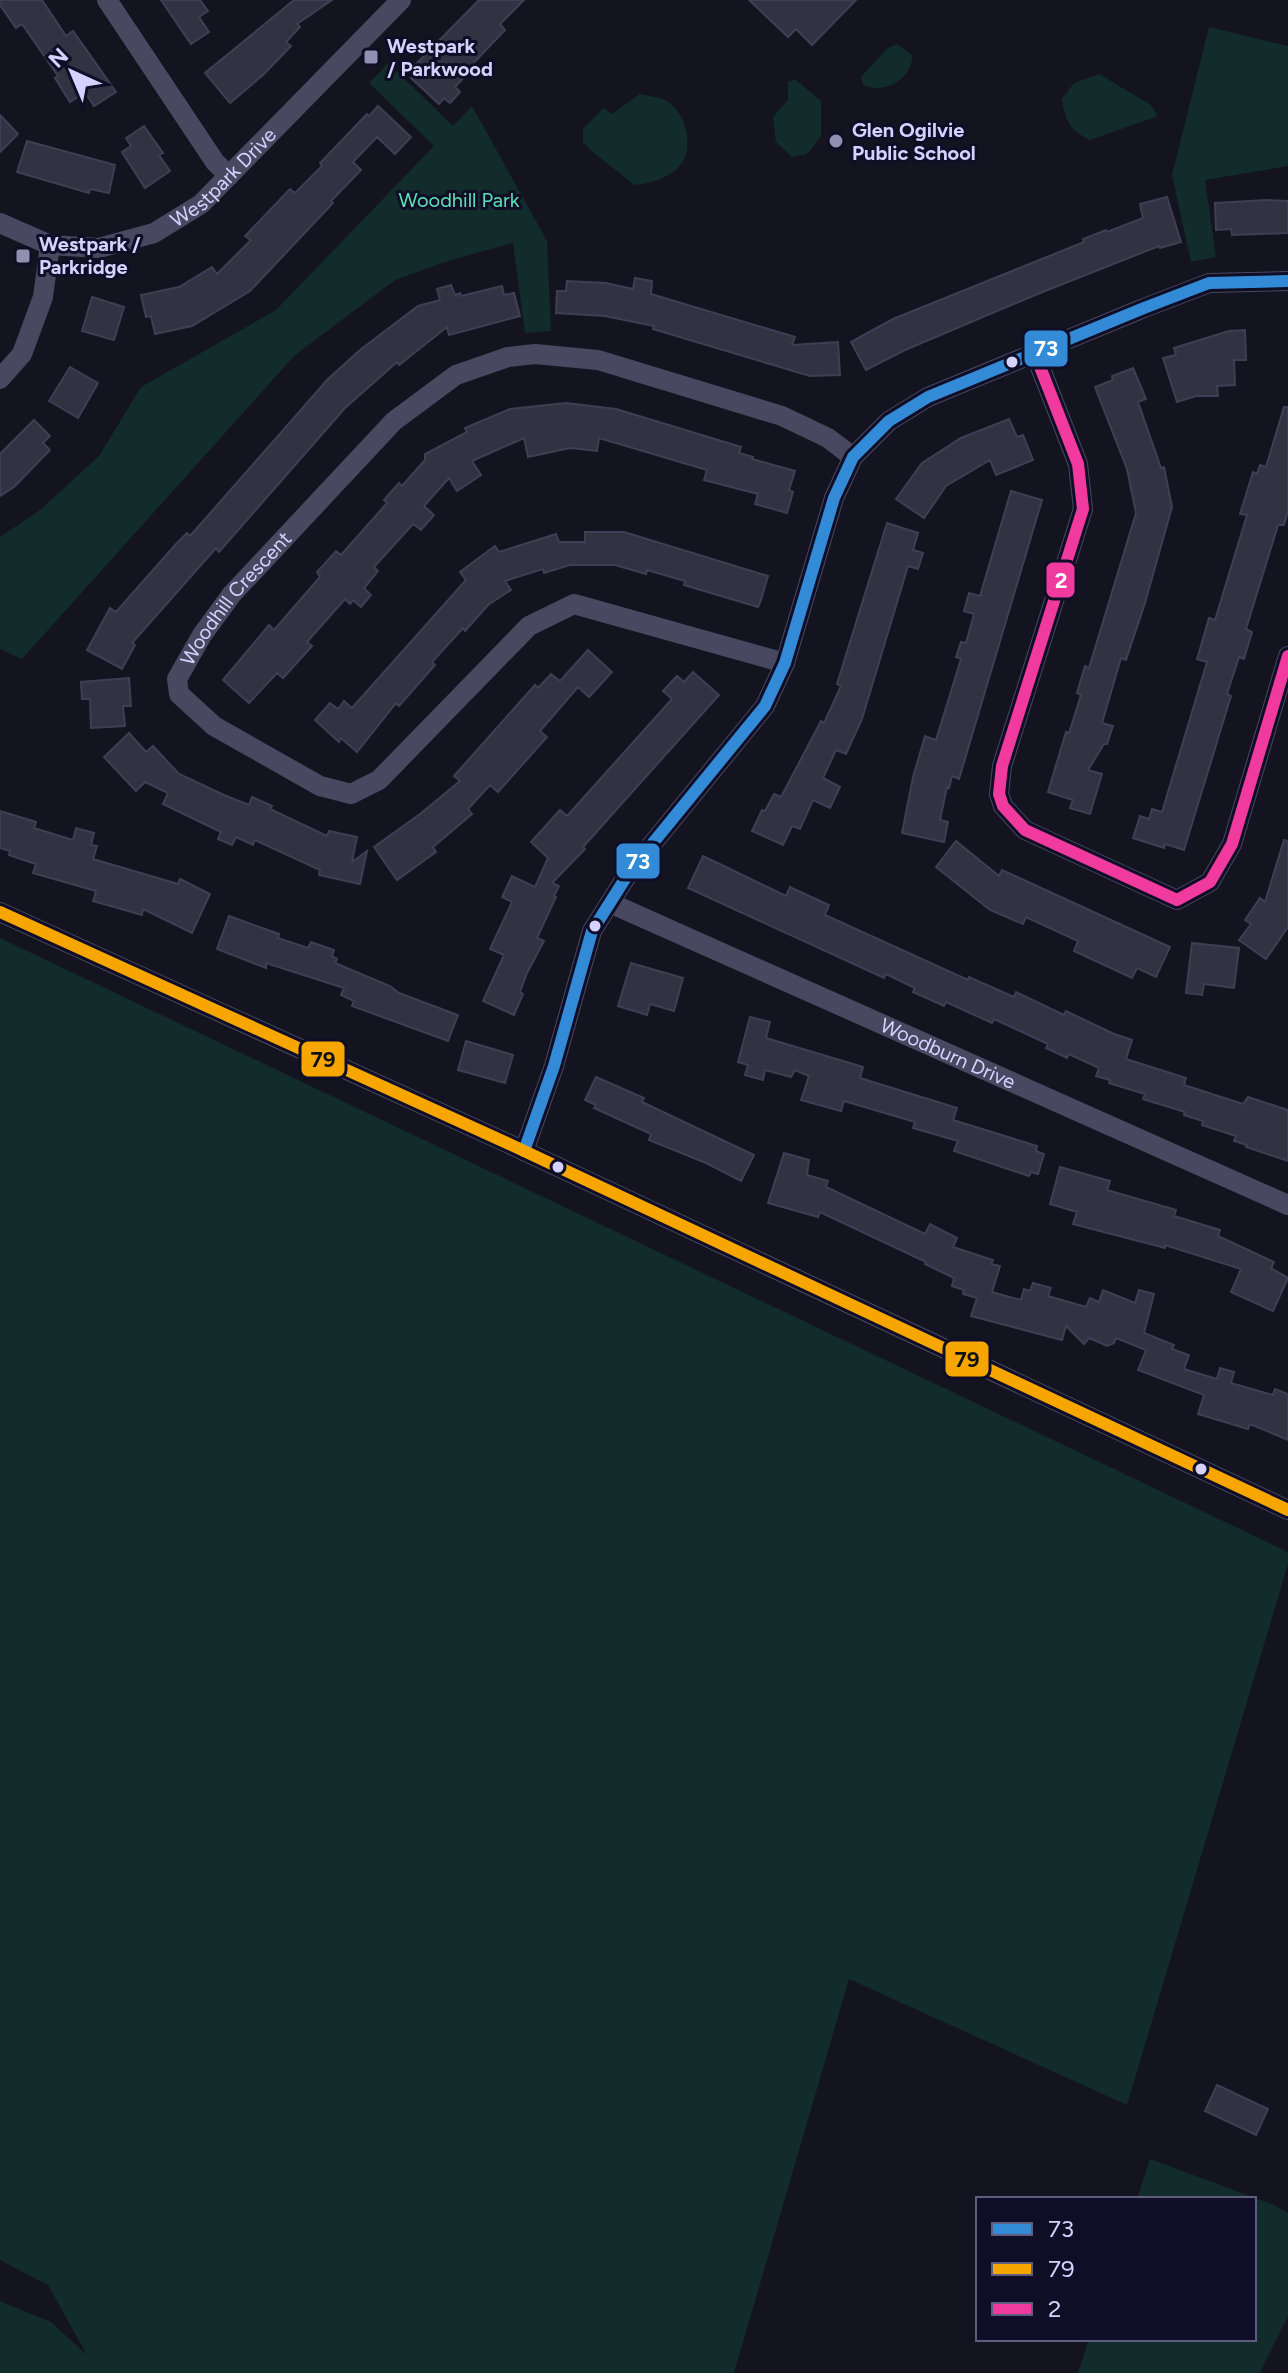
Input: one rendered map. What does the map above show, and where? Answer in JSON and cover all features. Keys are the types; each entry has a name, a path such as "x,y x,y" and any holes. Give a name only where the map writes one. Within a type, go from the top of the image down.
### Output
{"street":[{"path":"107,0 215,162 229,176"},
{"name":"Westpark Drive","path":"0,223 50,245 99,248 154,233 201,204 400,1"},
{"path":"0,379 22,354 43,297 50,245"},
{"path":"524,1151 554,1066 592,931 630,871 765,706 785,663 834,498 853,457 889,421 928,397 1209,283 1288,281"},
{"name":"Woodhill Crescent","path":"785,663 574,604 529,626 379,780 351,794 320,786 214,726 179,694 177,679 202,635 232,594 394,421 456,375 508,357 535,354 598,360 782,416 828,438 853,457"},
{"path":"1035,354 1078,464 1083,509 1002,766 999,794 1003,806 1025,830 1177,900 1210,882 1232,844 1288,656"},
{"name":"Woodburn Drive","path":"610,903 1288,1205"},
{"path":"0,912 524,1151 1288,1510"}],"green space":[{"path":"1209,27 1288,46 1288,166 1205,180 1216,257 1191,262 1172,175"},
{"path":"897,44 912,55 908,71 888,86 871,88 863,85 861,77 888,48"},
{"name":"Woodhill Park","path":"388,63 453,126 472,106 547,241 551,331 525,333 513,243 395,280 295,355 22,659 0,649 0,537 40,510 99,456 141,387 276,310 434,146 369,83"},
{"path":"1099,74 1151,105 1158,116 1090,140 1078,133 1067,119 1062,99 1074,83"},
{"path":"795,79 821,101 821,136 807,154 792,157 776,142 773,117 788,100 788,82"},
{"path":"640,94 662,99 673,106 683,122 687,143 682,163 675,170 657,180 634,185 583,142 583,129 604,108 612,114"},
{"path":"0,938 1288,1552 1288,1564 1127,2105 849,1979 734,2373 0,2373 0,2301 51,2322 87,2355 48,2285 0,2260"},
{"path":"1150,2159 1252,2197 1138,2197"},
{"path":"1256,2198 1288,2213 1288,2316 1260,2373 1078,2373 1088,2341 1256,2341"}],"building":[{"path":"0,0 42,0 66,36 73,31 116,92 94,106 85,92 70,102 55,78 58,76 22,24 16,28 0,5"},
{"path":"161,0 200,0 208,11 199,17 209,32 191,44"},
{"path":"294,0 332,0 297,24 300,27 286,42 291,46 230,103 205,73"},
{"path":"479,0 524,0 500,24 505,30 466,71 468,73 455,87 460,92 450,103 444,98 439,104 411,78 420,69 415,65"},
{"path":"749,0 856,0 812,45 796,29 788,37"},
{"path":"378,106 411,137 395,154 377,137 353,162 361,170 250,291 192,326 155,334 151,316 146,317 141,295 179,287 212,267 217,274 251,240 245,236 290,189 295,193 322,166 320,163"},
{"path":"0,115 18,134 0,152"},
{"path":"144,126 163,153 159,155 170,171 145,188 122,152 131,146 126,138"},
{"path":"27,141 115,165 109,193 90,189 89,193 17,172"},
{"path":"1167,197 1181,242 1159,246 1040,293 905,350 866,370 851,342 893,319 1084,242 1083,239 1143,218 1140,204"},
{"path":"1288,201 1288,233 1232,235 1231,229 1216,230 1215,203"},
{"path":"635,278 652,281 651,294 795,337 792,345 838,342 840,375 810,376 653,329 654,326 605,316 556,313 557,291 566,291 567,281 606,283 633,289"},
{"path":"451,285 455,295 460,293 461,296 502,286 504,295 514,293 520,316 449,335 447,327 399,365 397,362 345,408 219,552 216,548 132,643 135,645 122,669 87,650 110,608 116,612 176,544 187,533 190,536 328,379 418,306 440,300 437,289"},
{"path":"92,297 124,307 114,340 82,331"},
{"path":"1245,330 1246,360 1234,360 1235,385 1217,386 1218,396 1196,396 1177,402 1163,358 1176,355 1174,348 1229,331"},
{"path":"70,367 98,383 78,418 49,401"},
{"path":"1133,368 1146,399 1138,402 1161,468 1164,467 1172,507 1145,603 1126,660 1121,658 1102,723 1113,726 1107,744 1104,744 1088,770 1102,774 1090,814 1070,808 1073,800 1048,792 1081,695 1077,693 1085,666 1089,668 1136,513 1127,469 1095,387"},
{"path":"566,403 616,409 741,447 739,453 752,459 795,471 787,513 755,504 758,494 704,480 707,470 599,438 597,451 570,448 528,457 524,438 472,461 481,475 457,491 449,478 424,506 434,515 421,530 413,524 374,567 378,571 364,588 371,595 361,607 353,600 350,604 345,599 307,642 312,646 283,678 277,673 249,703 223,680 269,625 274,630 320,577 317,572 336,551 341,555 387,503 384,500 399,483 402,486 425,460 425,454 467,432 465,428 510,409"},
{"path":"1284,407 1288,407 1288,511 1284,525 1278,525 1246,629 1252,632 1244,659 1239,657 1227,694 1231,696 1184,850 1165,844 1164,848 1133,838 1140,816 1149,819 1152,809 1162,812 1207,662 1197,659 1209,618 1215,620 1247,515 1240,514 1253,472 1257,474 1260,465 1266,467"},
{"path":"1009,419 1017,437 1023,435 1033,460 996,475 990,460 946,486 924,518 896,499 922,463 961,438"},
{"path":"34,420 50,436 43,443 50,450 14,487 0,496 0,454"},
{"path":"1011,491 1042,500 959,779 952,776 947,787 940,820 948,822 944,842 902,833 925,736 936,740 961,659 956,657 961,642 966,643 974,614 964,611 969,593 980,596"},
{"path":"887,523 918,533 913,550 923,553 918,569 908,566 862,719 846,754 836,750 823,778 840,787 830,808 813,800 800,829 792,826 783,845 752,831 774,794 781,797 821,721 824,723 841,686 837,684"},
{"path":"585,532 624,532 768,576 761,600 758,607 684,585 685,581 615,565 570,565 544,573 543,569 505,581 511,590 488,605 465,631 463,628 432,662 435,665 399,706 396,703 357,752 341,738 339,742 315,720 330,703 338,709 344,701 352,708 466,580 460,572 495,546 499,552 556,534 559,542 585,542"},
{"path":"588,650 612,672 589,697 578,687 540,731 547,737 498,792 490,785 468,809 472,814 433,847 436,852 397,880 374,847 460,781 454,776 535,685 538,688 551,674 560,681"},
{"path":"693,672 719,695 552,883 559,886 556,897 537,938 544,941 527,973 514,1015 483,1001 504,955 490,949 512,902 502,897 512,876 535,887 548,858 531,842 560,810 567,816 672,699 663,691 677,676 684,682"},
{"path":"129,678 131,706 123,706 125,726 91,728 90,699 82,699 81,682"},
{"path":"129,733 146,752 153,746 179,774 224,795 249,805 252,797 327,836 329,831 357,837 352,862 367,851 360,884 319,875 320,870 255,840 253,845 236,837 232,845 218,839 221,832 163,804 168,793 145,782 136,791 104,757"},
{"path":"0,811 36,822 34,828 73,840 76,828 94,833 91,845 97,846 93,859 178,884 180,879 210,894 192,933 143,909 142,915 93,901 96,891 33,873 36,864 9,855 10,851 0,848"},
{"path":"1284,840 1288,841 1288,927 1266,959 1239,940 1251,924 1245,920 1260,898 1265,902"},
{"path":"956,841 999,876 1002,870 1170,947 1156,977 1137,968 1132,978 1074,951 1078,941 1026,917 1023,924 990,910 936,867"},
{"path":"703,856 786,896 790,887 829,905 825,915 968,980 969,977 1014,997 1016,992 1064,1015 1066,1011 1132,1040 1126,1059 1186,1078 1184,1085 1243,1104 1248,1097 1288,1110 1288,1161 1246,1147 1234,1141 1236,1136 1202,1125 1203,1121 1184,1115 1185,1112 1143,1099 1145,1094 1109,1083 1110,1080 1096,1076 1099,1068 1069,1054 1067,1058 1046,1048 1048,1044 994,1019 992,1023 946,1002 944,1006 913,992 915,988 886,974 884,978 688,888"},
{"path":"229,916 308,948 311,942 334,950 332,956 337,959 335,963 390,986 399,993 458,1015 448,1041 352,1006 354,1001 341,995 344,988 266,963 266,968 217,949"},
{"path":"1192,943 1239,948 1234,988 1204,984 1202,995 1186,993"},
{"path":"631,963 683,978 674,1011 650,1004 647,1015 618,1006"},
{"path":"750,1017 770,1022 766,1038 863,1067 860,1078 957,1108 953,1120 1037,1146 1036,1151 1044,1154 1038,1174 1031,1172 1029,1176 954,1151 958,1141 913,1128 915,1122 844,1101 841,1111 801,1100 809,1076 795,1070 791,1077 765,1070 763,1080 745,1075 748,1065 738,1062"},
{"path":"466,1041 513,1055 505,1083 458,1070"},
{"path":"596,1077 644,1098 642,1102 754,1155 741,1181 649,1140 651,1134 594,1108 596,1105 585,1100"},
{"path":"784,1153 809,1160 807,1175 828,1181 826,1187 925,1234 930,1224 957,1238 953,1247 993,1260 991,1264 1000,1266 992,1292 1021,1300 1024,1289 1030,1291 1033,1283 1051,1288 1048,1296 1086,1307 1090,1298 1099,1302 1103,1290 1135,1303 1139,1290 1154,1294 1144,1333 1189,1355 1184,1369 1217,1379 1220,1368 1234,1372 1231,1383 1273,1395 1275,1389 1288,1394 1288,1440 1250,1424 1248,1429 1198,1414 1204,1395 1138,1370 1146,1350 1116,1338 1114,1343 1107,1346 1089,1338 1084,1344 1066,1326 1062,1340 971,1316 977,1298 963,1294 964,1290 952,1286 954,1278 926,1262 820,1212 818,1217 768,1203"},
{"path":"1060,1167 1110,1181 1107,1190 1176,1210 1174,1216 1220,1230 1218,1236 1274,1262 1271,1268 1288,1278 1273,1311 1231,1292 1241,1269 1165,1245 1165,1248 1073,1224 1077,1212 1050,1204"},
{"path":"1217,2085 1268,2109 1256,2135 1205,2111"}],"transit line":[{"name":"73","path":"524,1151 554,1066 592,931 630,871 765,706 785,663 834,498 853,457 889,421 928,397 1144,308 1209,283 1288,281"},
{"name":"2","path":"1035,354 1078,464 1083,509 1002,766 999,794 1003,806 1025,830 1177,900 1210,882 1232,844 1288,656"},
{"name":"79","path":"0,912 507,1143 1288,1510"}],"place":[{"name":"Westpark / Parkwood","path":"371,57"},
{"name":"Glen Ogilvie Public School","path":"836,141"},
{"name":"Westpark / Parkridge","path":"23,256"}]}
